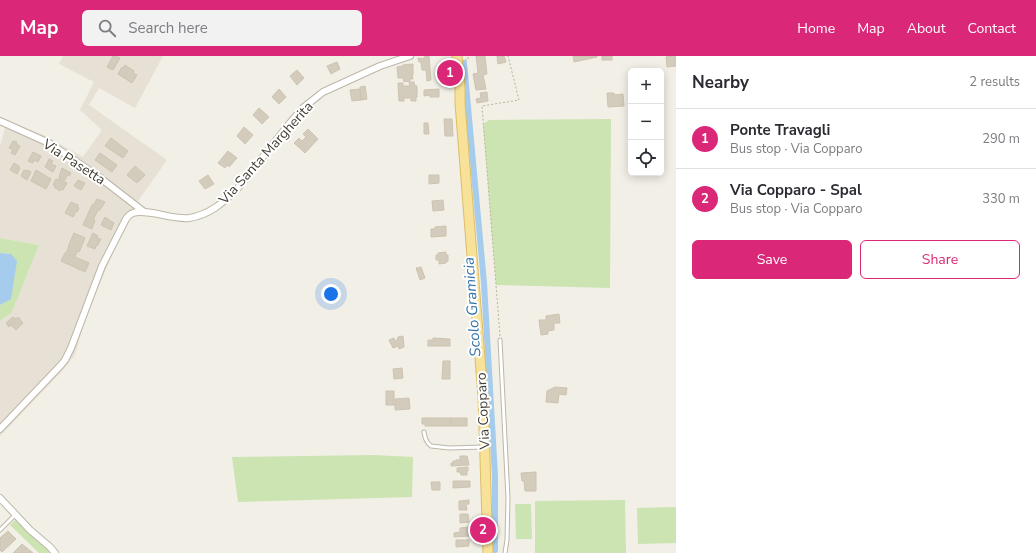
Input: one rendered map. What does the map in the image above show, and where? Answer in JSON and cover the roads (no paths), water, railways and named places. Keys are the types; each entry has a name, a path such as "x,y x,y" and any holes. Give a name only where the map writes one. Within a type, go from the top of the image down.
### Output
{"main road":[{"name":"Via Copparo","path":"456,57 460,88 481,375 488,553"}],"street":[{"name":"Via Santa Margherita","path":"143,212 184,218 199,215 214,209 237,189 290,122 304,107 318,96 380,66 410,56"},
{"name":"Via Pasetta","path":"0,121 49,143 100,178 143,212"},
{"path":"0,429 65,360 110,248 130,214 133,212 143,212"},
{"path":"0,498 15,515 55,553"}],"lane":[{"path":"500,340 508,498 507,540 505,553"},
{"path":"424,432 426,442 430,446 449,448 485,448"},
{"path":"0,530 15,515"}],"water":[{"path":"0,253 11,254 17,261 11,299 0,305"}],"waterway":[{"name":"Scolo Gramicia","path":"464,63 484,283 495,476 495,550"}],"place":[{"name":"Ponte Travagli","path":"450,73"},
{"name":"Via Copparo - Spal","path":"483,530"}]}
